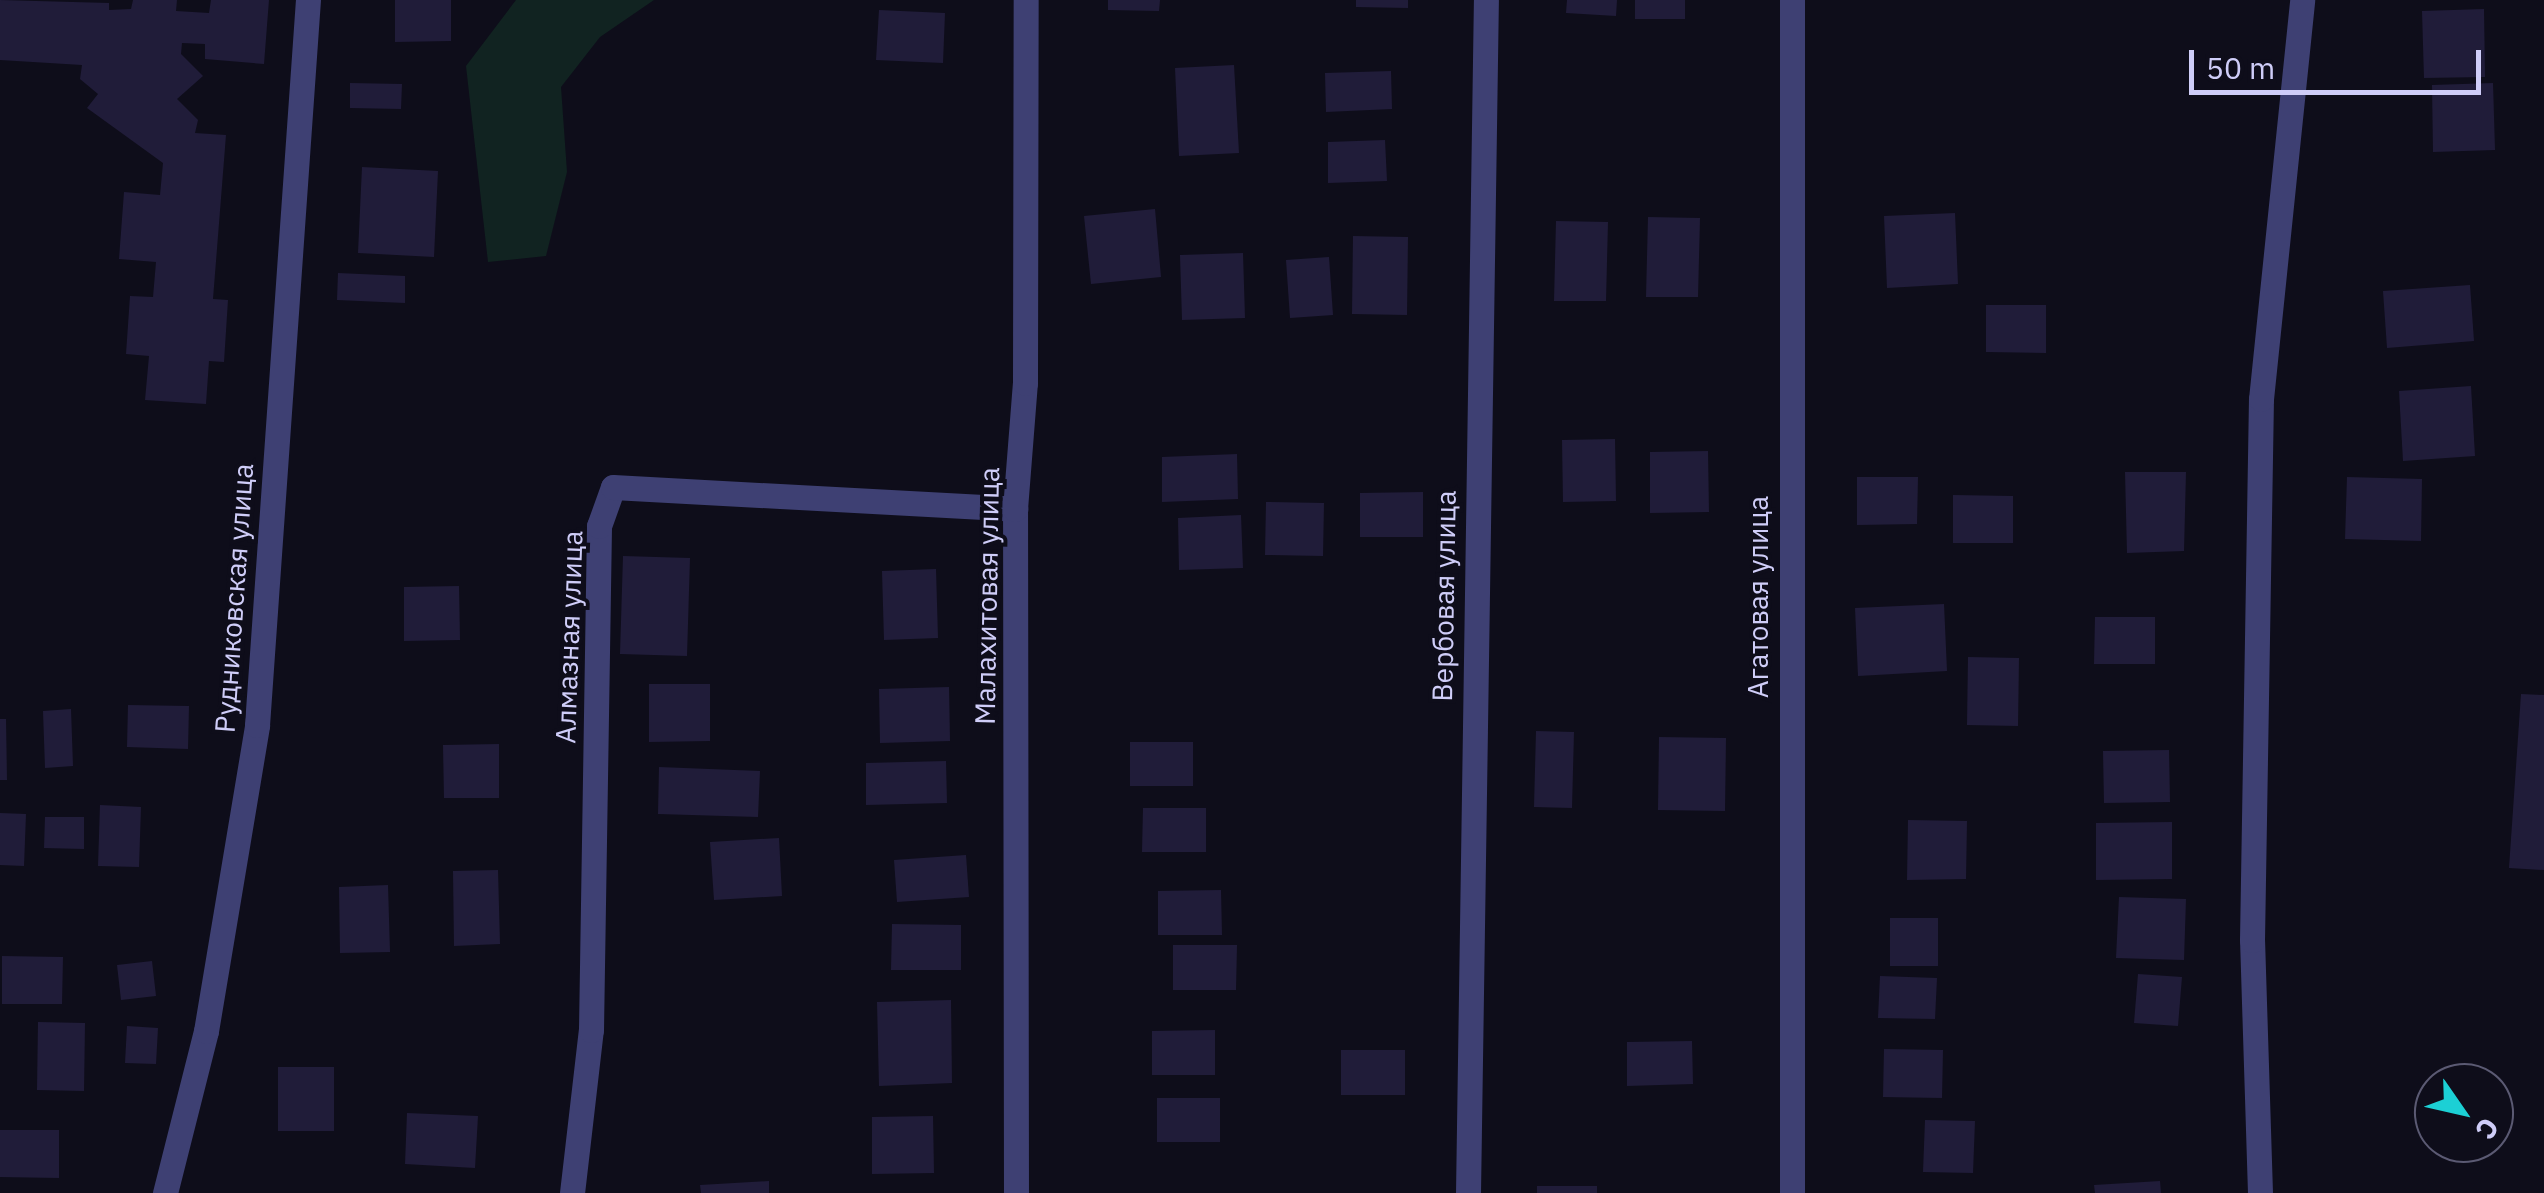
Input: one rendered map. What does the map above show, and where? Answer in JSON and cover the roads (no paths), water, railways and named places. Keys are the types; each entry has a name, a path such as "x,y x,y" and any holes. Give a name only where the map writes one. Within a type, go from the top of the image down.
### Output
{"street":[{"name":"Рудниковская улица","path":"165,1193 206,1031 256,725 308,0"},
{"name":"Малахитовая улица","path":"1016,1193 1015,508 1025,383 1026,0"},
{"name":"Вербовая улица","path":"1468,1193 1486,0"},
{"name":"Агатовая улица","path":"1792,0 1792,1193"},
{"path":"2260,1193 2252,940 2261,399 2302,0"},
{"name":"Алмазная улица","path":"572,1193 591,1030 599,526 614,486 1015,508"}]}
